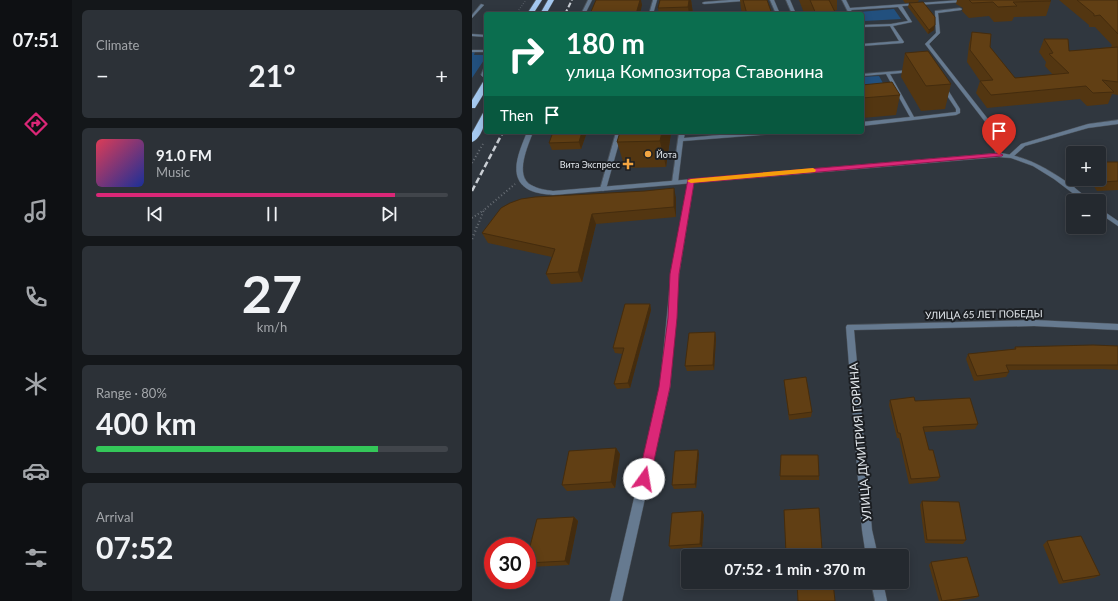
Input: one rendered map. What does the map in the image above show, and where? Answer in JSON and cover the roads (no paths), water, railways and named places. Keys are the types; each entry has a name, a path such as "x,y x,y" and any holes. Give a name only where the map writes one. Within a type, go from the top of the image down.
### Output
{"highway":[{"path":"531,12 539,0"},
{"path":"544,12 551,0"},
{"path":"472,106 484,87"},
{"path":"472,140 484,119"}],"street":[{"path":"584,12 590,0"},
{"path":"1012,155 1023,145 1088,126 1118,122"},
{"path":"529,134 519,162 521,179 528,187 553,193 1012,155 1039,167 1077,194"},
{"path":"616,601 665,387 675,274 691,181"},
{"path":"1106,215 1118,224"},
{"name":"УЛИЦА 65 ЛЕТ ПОБЕДЫ","path":"850,327 1034,323 1118,327"},
{"name":"УЛИЦА ДМИТРИЯ ГОРИНА","path":"850,327 867,530 871,549"},
{"path":"878,589 881,601"}],"lane":[{"path":"652,12 655,0"},
{"path":"702,12 704,1 743,0"},
{"path":"772,0 777,12"},
{"path":"788,0 793,12"},
{"path":"844,0 850,12"},
{"path":"848,9 944,1 977,0"},
{"path":"472,17 482,5"},
{"path":"864,26 891,25 910,22 900,5"},
{"path":"960,9 936,12 938,33 927,44 988,124 999,155"},
{"path":"864,45 902,42 891,25"},
{"path":"472,35 484,36"},
{"path":"472,51 484,51"},
{"path":"864,75 916,71"},
{"path":"888,73 913,119"},
{"path":"864,124 951,116 958,112 942,85"},
{"path":"892,95 899,94"},
{"path":"603,189 618,134"},
{"path":"675,182 682,134"},
{"path":"680,140 750,134"}],"railway":[{"path":"566,12 572,0"},
{"path":"472,191 502,134"}],"place":[{"name":"Йота","path":"648,154"},
{"name":"Вита Экспресс","path":"628,164"}]}
